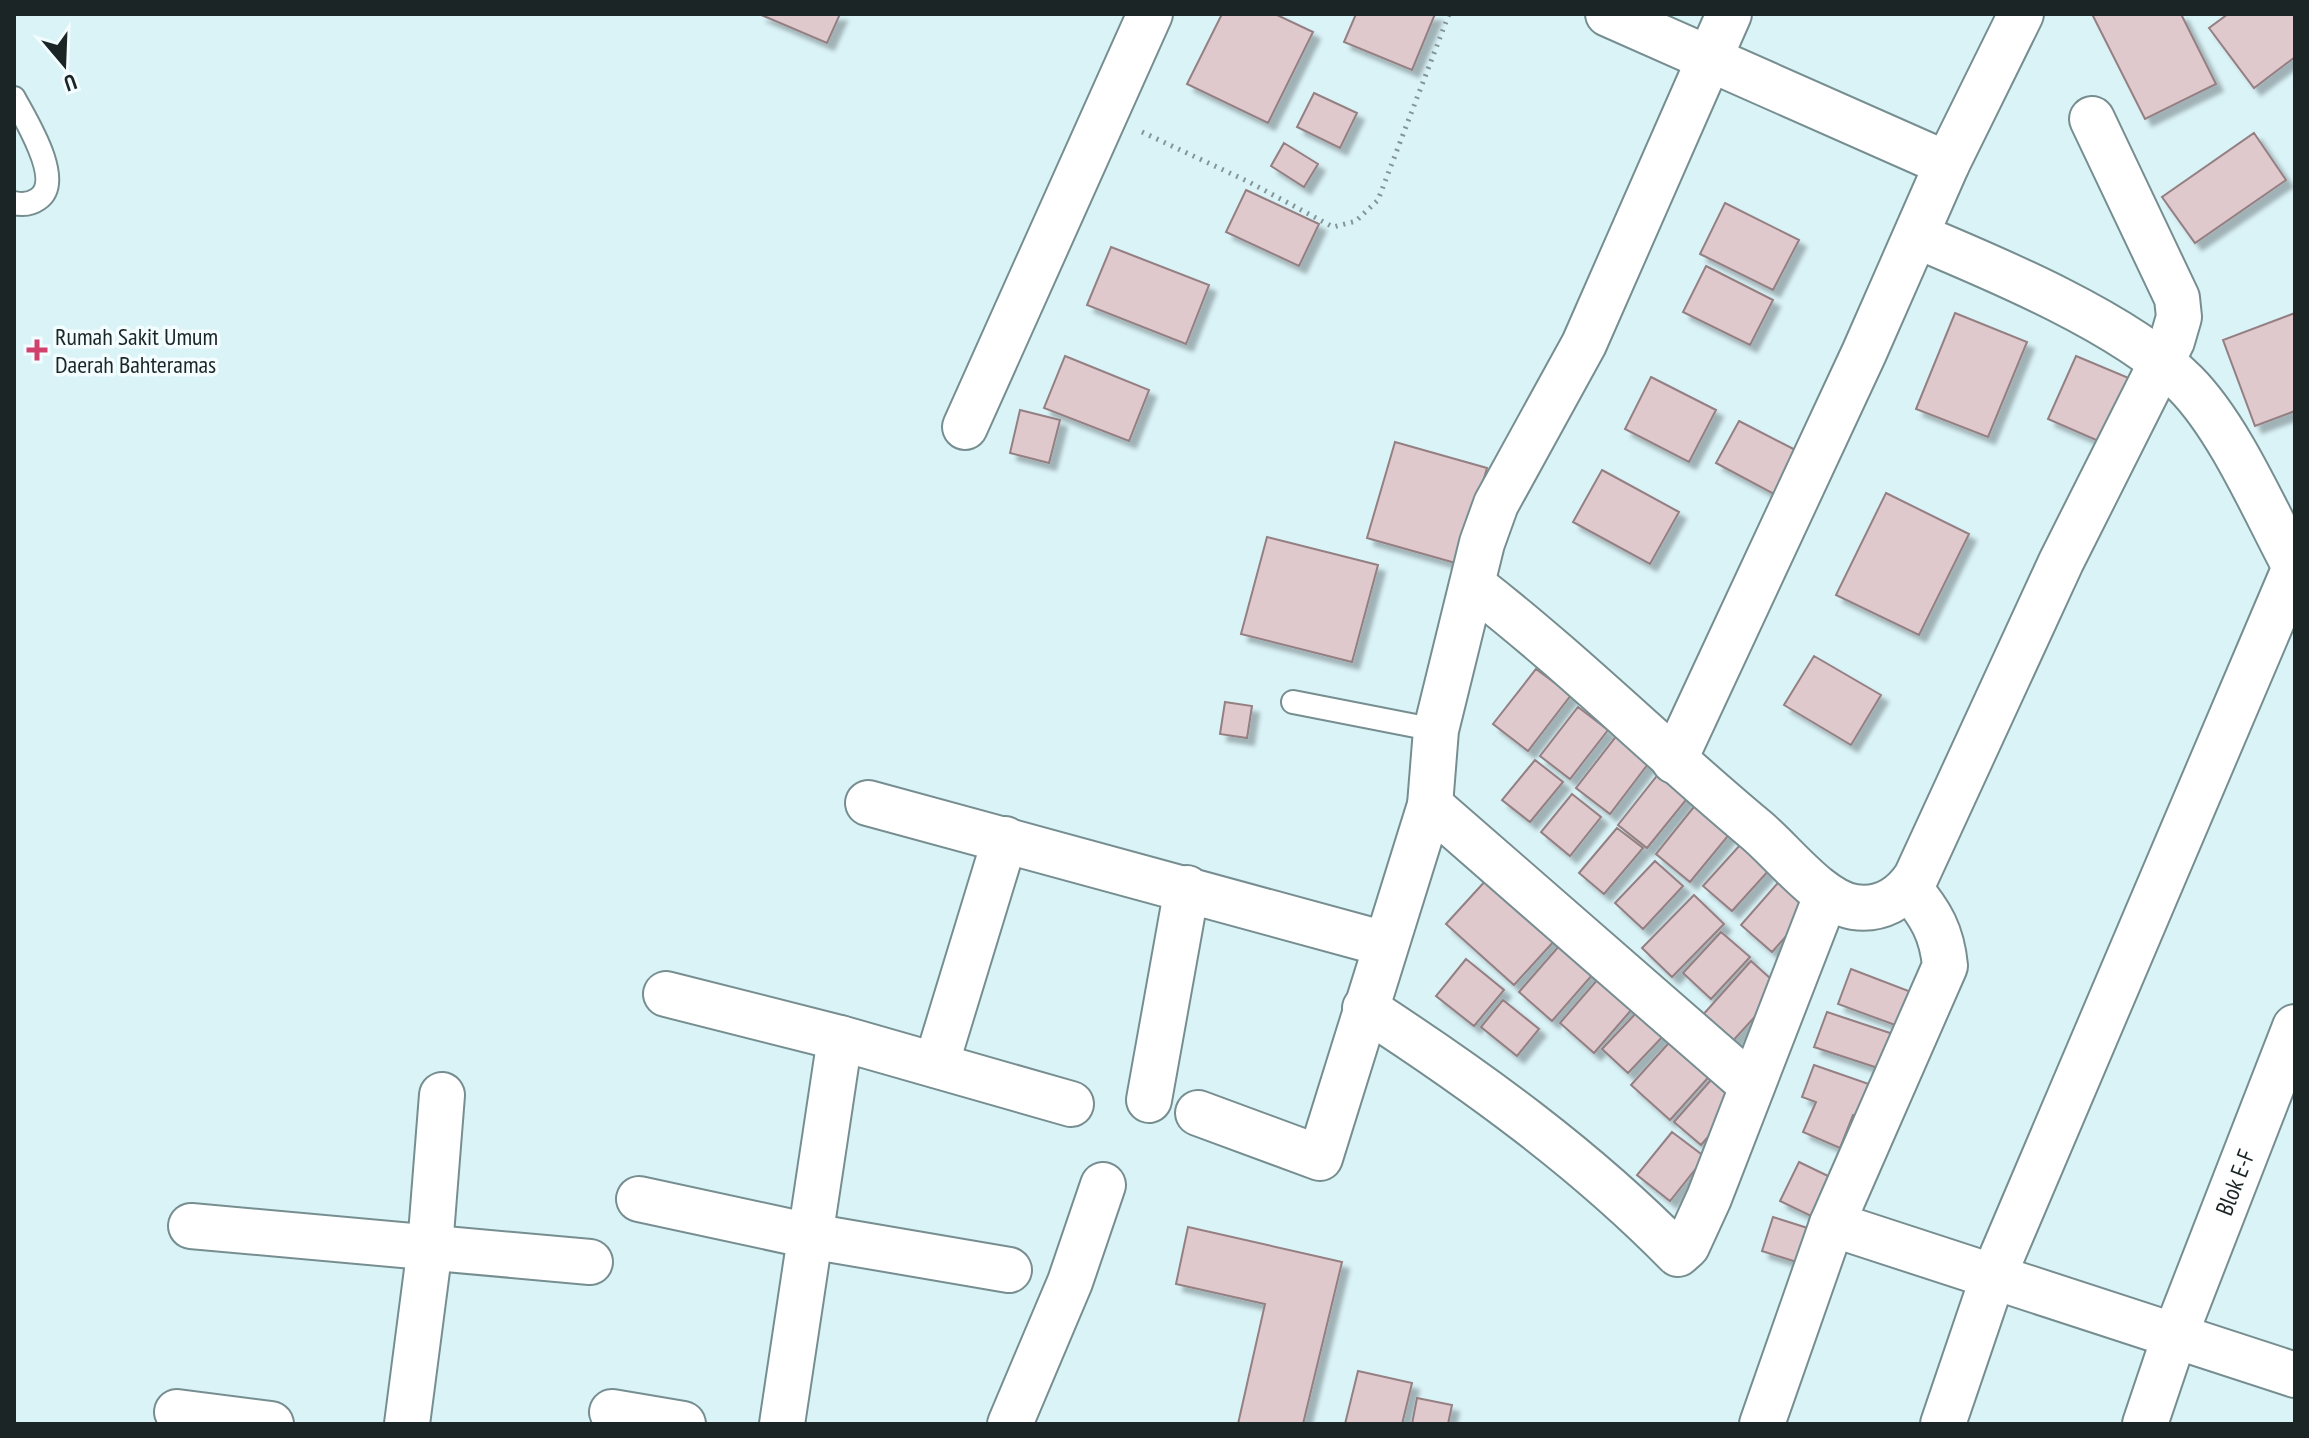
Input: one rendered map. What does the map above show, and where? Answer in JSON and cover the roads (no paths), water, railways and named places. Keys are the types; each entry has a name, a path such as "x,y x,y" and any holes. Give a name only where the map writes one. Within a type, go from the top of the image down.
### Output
{"street":[{"path":"965,427 1150,14"},
{"path":"1608,14 1947,164"},
{"path":"1198,1113 1320,1158 1430,805 1436,730 1474,586 1476,563 1496,504 1584,344 1729,14"},
{"path":"1674,761 1917,236 1947,164 2021,14"},
{"path":"1474,586 1523,625 1799,868 1826,896 1853,907 1873,907 1909,888 2061,562 2172,341 2179,317 2177,298 2092,119"},
{"path":"1917,236 2048,297 2124,337 2186,383 2210,413 2295,567 1993,1277 1943,1424"},
{"path":"868,803 1385,944"},
{"path":"1430,805 1752,1086"},
{"path":"936,1065 1005,839"},
{"path":"1149,1100 1187,888"},
{"path":"1762,1424 1832,1224 1945,966 1942,935 1928,910 1909,888"},
{"path":"1365,1008 1472,1077 1645,1220 1678,1254 1694,1231 1826,896"},
{"path":"666,994 840,1038 1071,1104"},
{"name":"Blok E-F","path":"2145,1424 2174,1338 2295,1027"},
{"path":"782,1424 840,1038"},
{"path":"407,1424 430,1247 442,1095"},
{"path":"1010,1424 1070,1282 1103,1185"},
{"path":"639,1199 810,1236 1009,1270"},
{"path":"1832,1224 2295,1375"},
{"path":"191,1226 590,1262"},
{"path":"177,1412 271,1424"},
{"path":"612,1412 683,1424"}],"lane":[{"path":"14,98 42,153 48,179 44,195 34,202 14,203"},
{"path":"1293,702 1436,730"}],"place":[{"name":"Rumah Sakit Umum Daerah Bahteramas","path":"37,350"}]}
